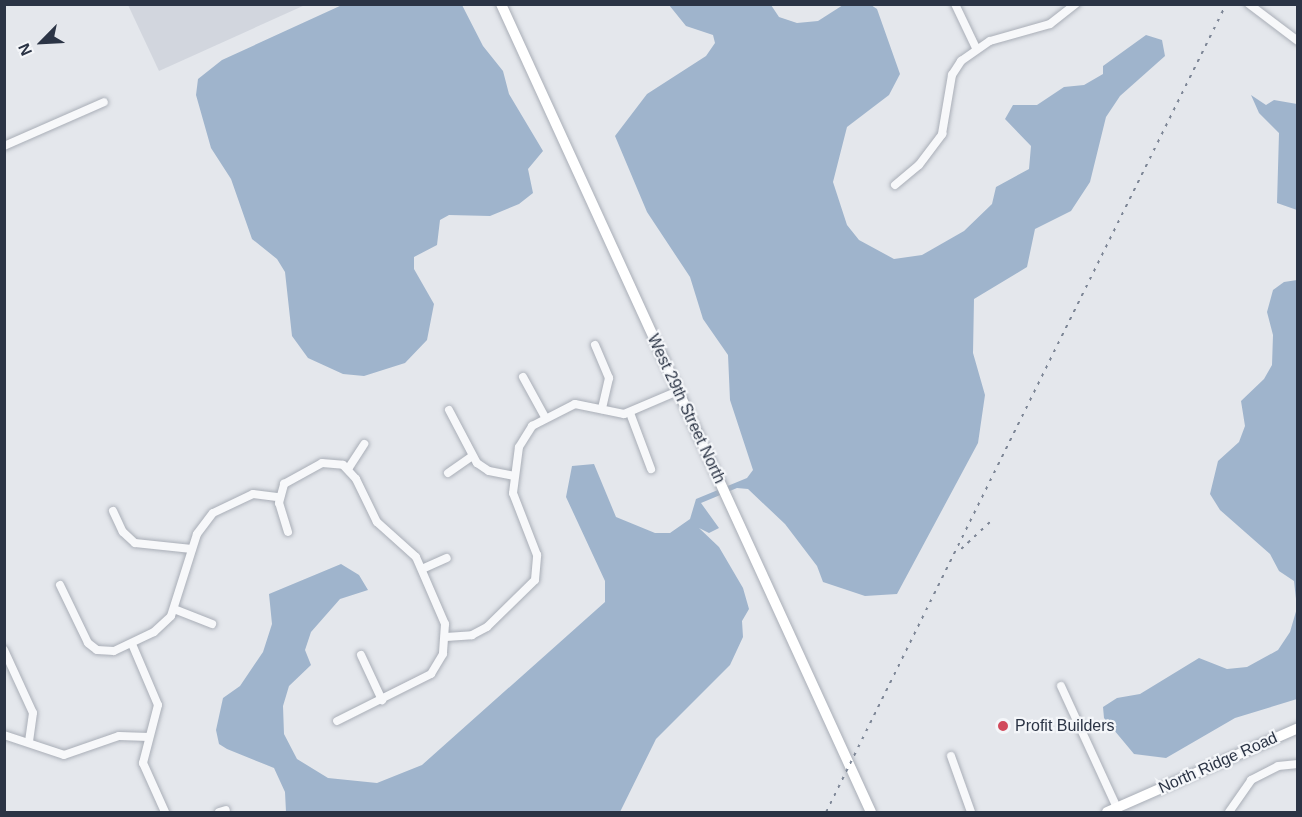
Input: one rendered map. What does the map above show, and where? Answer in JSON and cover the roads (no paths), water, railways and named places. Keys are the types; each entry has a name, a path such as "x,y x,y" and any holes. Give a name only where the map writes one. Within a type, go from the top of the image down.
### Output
{"main road":[{"name":"West 29th Street North","path":"501,4 871,813"},
{"name":"North Ridge Road","path":"1112,810 1298,728"}],"street":[{"path":"954,4 976,48"},
{"path":"895,185 919,165 942,134 952,75 976,48 1050,24 1076,4"},
{"path":"1249,4 1262,7 1298,42"},
{"path":"4,146 104,102"},
{"path":"595,345 609,378 602,409"},
{"path":"523,378 545,417"},
{"path":"446,637 472,635 487,627 535,579 538,560 515,506 515,476 522,440 545,417 581,403 602,409 630,412 678,391"},
{"path":"449,410 471,457 489,471 515,476"},
{"path":"630,412 651,469"},
{"path":"348,469 364,444"},
{"path":"448,473 471,457"},
{"path":"288,532 279,496 288,479 316,465 336,463 348,469 377,522 412,552 443,616 446,637 443,654 431,674 337,721"},
{"path":"60,585 92,647 108,652 132,644 160,628 174,609 201,526 221,508 253,494 279,496"},
{"path":"113,511 123,532 135,543 192,549"},
{"path":"422,569 447,558"},
{"path":"174,609 212,624"},
{"path":"132,644 158,705 143,763 165,813"},
{"path":"4,650 35,719 29,741"},
{"path":"361,655 382,700"},
{"path":"1061,686 1112,810"},
{"path":"4,735 29,741 48,751 73,755 119,736 149,737"},
{"path":"951,756 971,813"},
{"path":"1229,813 1251,780 1278,766 1298,764"}],"water":[{"path":"342,5 462,5 483,46 503,71 509,94 543,151 528,169 533,193 519,204 490,216 449,215 440,220 437,245 414,257 414,269 434,304 427,340 405,363 364,376 343,374 308,358 292,336 285,272 277,259 252,239 231,179 211,148 196,95 198,79 222,60"},
{"path":"669,5 771,5 779,17 797,23 818,21 843,5 871,5 877,9 900,74 889,95 847,127 833,182 847,225 859,240 894,259 922,255 964,231 992,204 996,187 1029,169 1031,146 1005,119 1013,105 1037,105 1064,87 1084,85 1103,74 1103,66 1146,35 1162,40 1165,56 1120,96 1106,117 1090,182 1071,211 1035,229 1027,267 974,299 973,353 985,395 978,443 897,594 865,596 823,582 817,566 785,524 748,489 737,488 701,503 719,528 709,533 699,528 719,547 743,588 749,609 742,621 743,637 730,665 656,739 620,812 286,812 285,792 274,768 219,744 216,730 223,698 240,686 263,652 272,624 269,594 341,564 359,575 368,590 340,599 311,632 305,650 311,665 289,686 283,706 284,734 297,759 328,778 377,783 422,765 605,602 605,581 566,497 572,466 594,464 616,517 655,533 670,533 690,519 696,499 747,478 753,470 730,400 728,355 703,319 690,277 647,212 615,136 647,94 706,56 715,43 713,35 686,26"},
{"path":"1251,95 1266,105 1274,100 1297,104 1297,210 1277,203 1279,133 1259,113"},
{"path":"1297,280 1297,608 1294,581 1279,571 1270,554 1220,510 1210,494 1218,461 1239,442 1245,426 1241,401 1264,379 1272,365 1273,335 1267,312 1273,290 1284,282"},
{"path":"1297,608 1297,699 1235,718 1166,758 1134,754 1104,718 1103,707 1117,698 1140,694 1199,658 1227,669 1247,667 1278,650 1290,632"}],"railway":[{"path":"826,812 1226,4"},
{"path":"961,549 992,520"}],"place":[{"name":"Profit Builders","path":"1003,726"}]}
